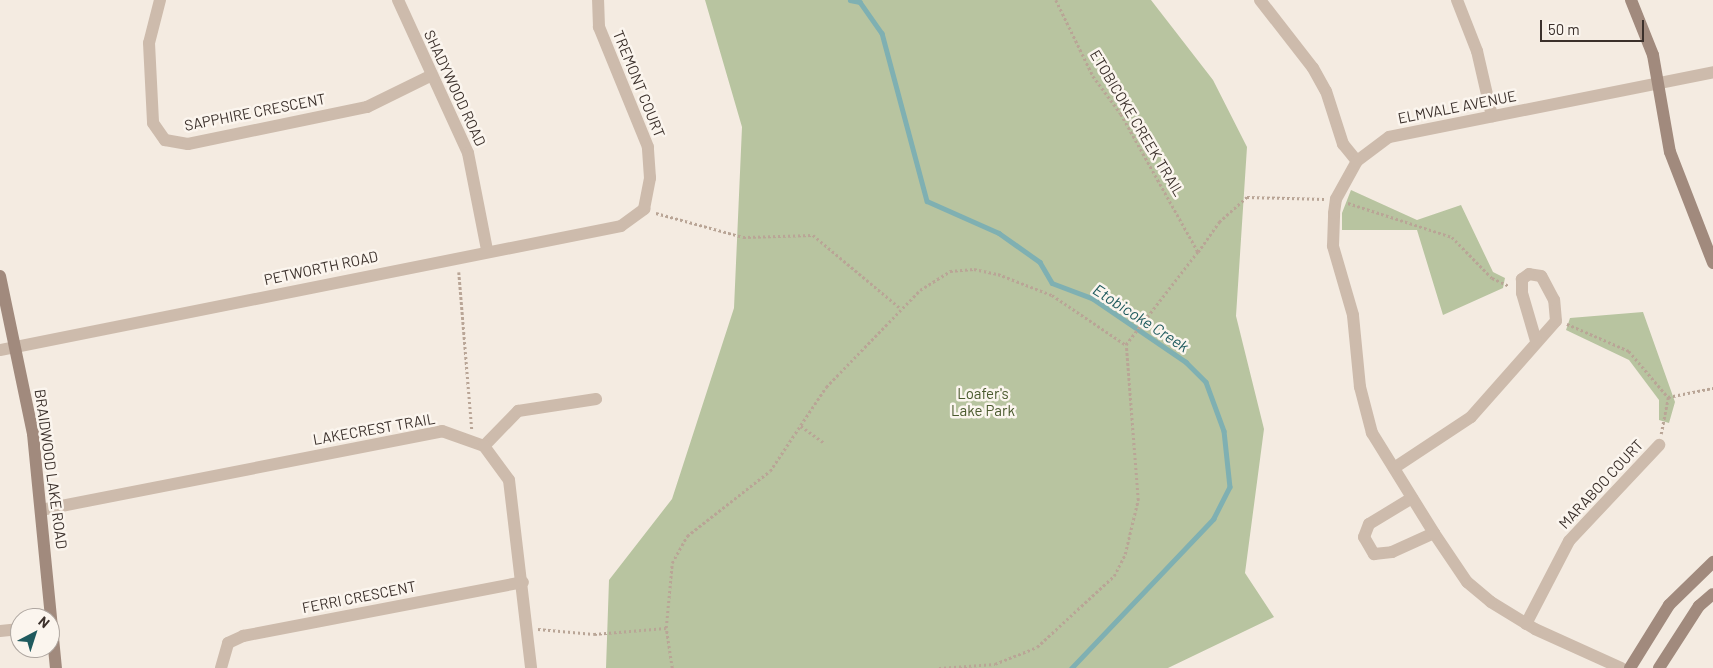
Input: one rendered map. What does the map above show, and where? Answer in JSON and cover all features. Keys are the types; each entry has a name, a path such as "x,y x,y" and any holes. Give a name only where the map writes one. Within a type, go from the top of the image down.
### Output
{"street":[{"name":"SAPPHIRE CRESCENT","path":"160,0 149,43 153,123 165,140 188,144 367,107 430,76"},
{"name":"SHADYWOOD ROAD","path":"398,0 430,76 468,153 487,250"},
{"name":"TREMONT COURT","path":"598,0 600,27 648,147 650,211"},
{"path":"1260,0 1313,68 1326,91 1344,144 1357,161"},
{"path":"1457,0 1477,51 1492,116"},
{"path":"1631,0 1653,55 1656,82 1670,152 1712,257"},
{"name":"ELMVALE AVENUE","path":"1620,668 1526,624 1467,582 1372,433 1360,387 1353,315 1333,246 1336,199 1357,161 1389,137 1492,116 1596,98 1656,82 1713,72"},
{"name":"PETWORTH ROAD","path":"0,350 487,250 621,226 650,211"},
{"path":"1394,468 1471,417 1536,341 1556,321 1554,300 1541,276 1529,274 1522,279 1522,293 1536,341"},
{"name":"BRAIDWOOD LAKE ROAD","path":"0,276 33,434 49,608"},
{"path":"531,668 530,628 510,480 484,446 518,411 596,399"},
{"name":"LAKECREST TRAIL","path":"41,510 442,431 484,446"},
{"name":"MARABOO COURT","path":"1526,624 1569,542 1659,445"},
{"path":"1412,498 1369,524 1364,537 1374,554 1392,552 1434,533"},
{"path":"1630,668 1669,605 1713,562"},
{"name":"FERRI CRESCENT","path":"221,668 228,643 243,636 523,582"},
{"path":"1659,668 1693,614 1713,594"}],"path":[{"name":"ETOBICOKE CREEK TRAIL","path":"1056,0 1093,76 1121,114 1198,252"},
{"path":"1126,345 1134,339 1219,222 1248,197 1336,199 1452,238 1492,278 1522,293"},
{"path":"650,211 743,237 813,235 900,308"},
{"path":"458,267 474,420 470,441"},
{"path":"672,668 666,628 672,563 687,536 770,470 826,388 900,308 950,271 974,269 1052,295 1126,345"},
{"path":"1556,321 1599,335 1629,351 1668,397"},
{"path":"939,668 995,664 1037,647 1114,576 1125,554 1138,500 1126,345"},
{"path":"1668,397 1713,388"},
{"path":"1659,445 1668,397"},
{"path":"801,426 824,443"},
{"path":"530,628 594,634 666,628"}],"green space":[{"name":"Loafer's Lake Park","path":"705,0 1151,0 1213,80 1247,147 1236,316 1264,429 1245,573 1274,617 1168,668 606,668 609,580 672,499 734,308 742,127"},
{"path":"1351,190 1417,220 1461,205 1493,272 1505,278 1503,288 1443,315 1417,230 1342,230 1342,213"},
{"path":"1643,312 1675,402 1669,423 1659,420 1659,400 1629,360 1566,330 1570,318"}],"waterway":[{"name":"Etobicoke Creek","path":"850,0 860,2 882,33 927,201 999,233 1040,262 1052,283 1092,298 1186,362 1206,382 1224,431 1230,487 1214,519 1072,668"}]}
